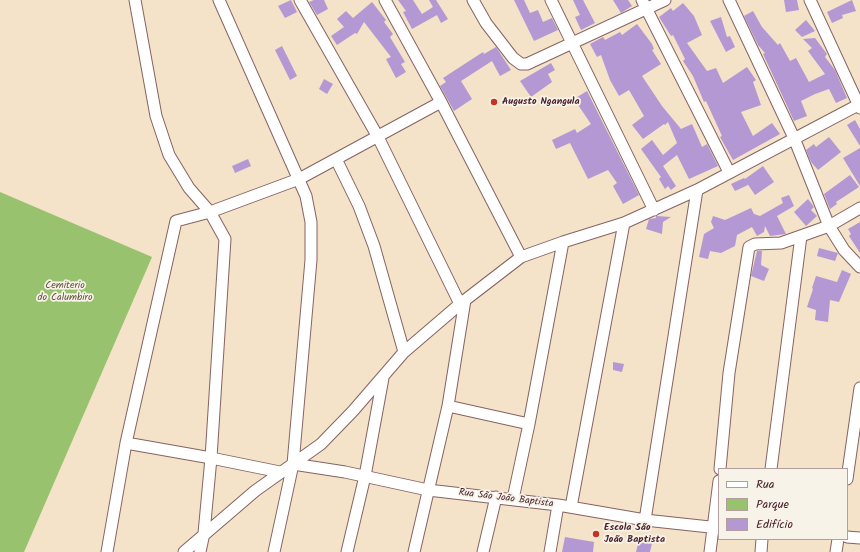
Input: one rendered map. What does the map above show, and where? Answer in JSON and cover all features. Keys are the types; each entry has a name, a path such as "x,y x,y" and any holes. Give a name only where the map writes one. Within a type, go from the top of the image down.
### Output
{"street":[{"path":"219,0 306,196 310,222 311,260 294,464 274,552"},
{"path":"300,0 378,137 463,302 448,406 414,552"},
{"path":"385,0 441,102 521,257"},
{"path":"473,0 486,23 513,58 521,64 527,64 573,43 644,4 665,0"},
{"path":"551,0 654,210"},
{"path":"729,0 794,138 829,226 844,250 860,267"},
{"path":"184,552 254,490 294,464 321,444 353,411 404,352 463,302 521,257 624,223 654,210 697,190 794,138 859,106 810,0"},
{"path":"139,1 156,116 169,155 189,188 210,212 224,239 211,458 204,533 200,552"},
{"path":"644,4 729,172"},
{"path":"106,552 126,443 174,225 178,219 210,212 299,179 441,102"},
{"path":"336,160 359,206 374,246 404,352"},
{"path":"645,520 697,190"},
{"path":"720,468 729,373 749,247 755,244 781,243 801,236 829,226 860,208"},
{"path":"571,507 624,223"},
{"path":"771,468 801,236"},
{"path":"513,499 529,424 563,242"},
{"path":"347,552 365,476 383,377"},
{"path":"848,476 856,451 860,388"},
{"path":"448,406 529,424"},
{"path":"126,443 280,472"},
{"name":"Rua São João Baptista","path":"294,464 365,476 428,490 513,499 571,507 645,520 717,528"},
{"path":"483,552 496,497"},
{"path":"710,552 717,528 718,504"},
{"path":"550,552 558,505"},
{"path":"848,537 860,538"},
{"path":"761,552 762,540"},
{"path":"836,552 838,540"}],"green space":[{"name":"Cemiterio do Calumbiro","path":"0,192 152,257 24,552 0,552"}],"building":[{"path":"291,0 297,12 285,18 278,6"},
{"path":"314,0 324,0 328,9 317,15 309,2"},
{"path":"398,0 413,0 422,14 433,7 429,0 436,0 448,19 441,23 437,15 412,29 403,12 406,11"},
{"path":"514,0 524,0 530,13 538,10 543,22 552,18 558,30 534,41"},
{"path":"573,0 583,0 595,23 581,30 575,17 580,15"},
{"path":"613,0 628,0 632,6 621,13"},
{"path":"784,0 797,0 799,10 786,12"},
{"path":"852,0 856,11 842,15 843,18 832,23 827,12"},
{"path":"372,2 386,20 384,22 393,34 390,37 405,62 401,64 406,72 396,78 386,59 391,57 364,22 357,34 355,33 337,45 331,36 344,27 337,19 346,11 353,18"},
{"path":"683,3 694,16 702,35 687,43 707,71 716,68 723,83 747,67 756,80 753,82 761,105 741,112 753,136 772,123 780,134 733,160 720,137 722,136 706,101 704,102 693,76 683,61 685,59 673,35 671,36 659,17 671,8 673,11"},
{"path":"753,11 762,27 778,45 780,43 790,61 796,58 809,82 825,74 808,51 812,48 803,39 815,38 827,54 825,57 835,70 847,98 836,103 829,89 815,94 801,101 807,116 794,121 763,54 765,53 758,45 744,16"},
{"path":"721,17 727,37 730,36 735,47 726,52 710,21"},
{"path":"806,20 815,31 802,37 795,30"},
{"path":"637,24 652,44 654,49 652,50 661,64 642,76 662,106 681,129 692,124 702,147 707,144 718,166 689,179 677,155 663,166 676,186 671,190 668,186 665,189 659,179 661,177 641,149 652,140 663,155 677,143 668,122 643,139 632,125 644,116 629,90 619,96 610,80 601,55 597,57 590,44 603,37 605,40 620,32 622,35"},
{"path":"282,46 297,76 290,80 275,50"},
{"path":"496,47 511,70 500,76 492,61 461,81 472,99 454,111 440,86 446,82 443,78 483,52 484,54"},
{"path":"551,63 555,70 548,74 552,82 531,97 520,81"},
{"path":"324,79 333,84 327,94 319,89"},
{"path":"587,91 639,195 623,204 613,186 617,183 608,170 588,179 570,143 556,149 552,140 575,129 577,133 591,124 574,99"},
{"path":"855,120 860,129 860,146 847,125"},
{"path":"829,137 841,152 818,170 811,162 806,150 814,144 816,147"},
{"path":"860,148 860,186 843,158"},
{"path":"248,159 251,166 235,173 232,166"},
{"path":"763,166 774,182 755,195 747,183 748,185 735,191 731,184 744,178 745,179"},
{"path":"850,175 859,187 836,202 837,204 830,209 824,194"},
{"path":"789,195 794,206 777,216 786,234 770,236 765,226 764,232 757,236 752,227 737,235 735,246 721,253 710,251 708,259 699,257 704,234 714,228 711,222 713,216 725,220 751,208 754,214 760,216 783,203 781,198"},
{"path":"808,199 814,207 811,210 817,216 806,226 794,212"},
{"path":"656,216 671,217 663,222 662,234 646,229 649,219 656,218"},
{"path":"860,222 860,253 849,236 851,234 848,229"},
{"path":"819,248 838,253 835,261 817,256"},
{"path":"757,251 762,251 761,265 769,269 764,281 751,276"},
{"path":"842,270 851,274 839,302 830,300 828,322 815,320 816,310 807,307 816,276 837,282"},
{"path":"613,362 624,364 622,372 613,370"},
{"path":"565,537 594,542 593,552 562,552"},
{"path":"639,540 652,543 650,552 636,552"}],"place":[{"name":"Augusto Ngangula","path":"494,102"},
{"name":"Escola São João Baptista","path":"596,534"}]}
